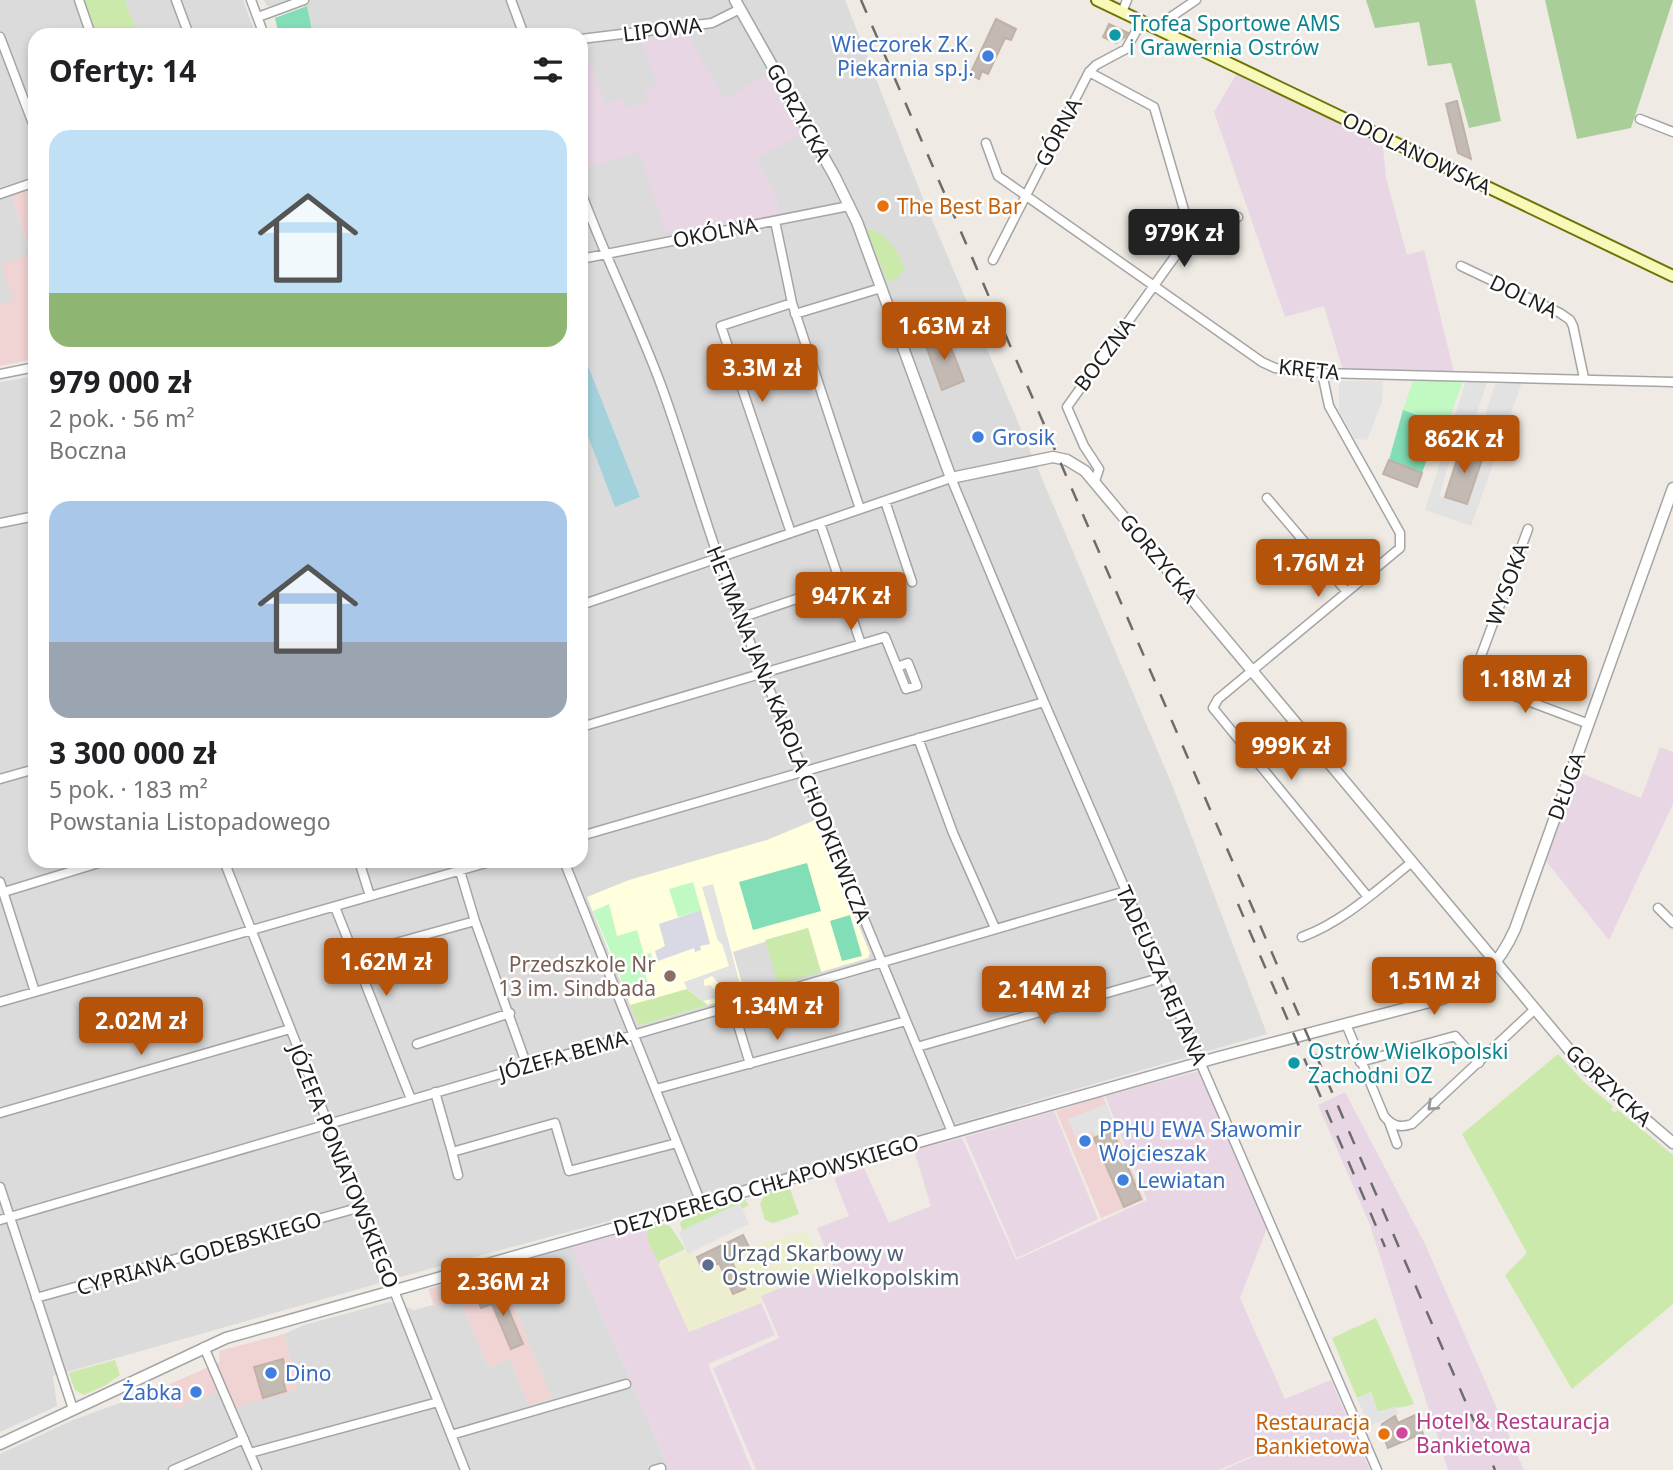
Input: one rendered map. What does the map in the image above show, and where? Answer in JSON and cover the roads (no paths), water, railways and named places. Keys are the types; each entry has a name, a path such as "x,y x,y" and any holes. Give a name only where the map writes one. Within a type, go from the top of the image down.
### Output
{"main road":[{"name":"ODOLANOWSKA","path":"1097,0 1673,276"}],"street":[{"path":"79,0 89,28"},
{"path":"176,0 186,28"},
{"path":"251,0 262,28"},
{"path":"258,17 304,0"},
{"path":"512,0 522,28"},
{"path":"1122,12 1127,0"},
{"path":"1160,30 1165,21 1196,0"},
{"name":"LIPOWA","path":"588,38 701,25 738,4"},
{"name":"GORZYCKA","path":"738,4 849,206 951,478 1053,457 1075,464 1095,481 1590,1073 1673,1143"},
{"name":"GÓRNA","path":"993,260 1089,72 1096,65 1126,49 1142,21"},
{"path":"0,37 28,111"},
{"path":"1089,72 1154,107 1191,234 1238,217"},
{"path":"1640,119 1673,132"},
{"name":"KRĘTA","path":"986,143 998,176 1262,362 1275,368 1322,373 1673,382"},
{"path":"0,194 28,184"},
{"name":"OKÓLNA","path":"588,257 849,206"},
{"name":"HETMANA JANA KAROLA CHODKIEWICZA","path":"588,211 661,384 717,559 740,618 951,1132"},
{"path":"775,221 795,314 860,509"},
{"name":"BOCZNA","path":"1095,481 1099,469 1084,446 1067,407 1191,234"},
{"name":"DOLNA","path":"1461,266 1570,320 1584,378"},
{"path":"795,314 881,288"},
{"path":"791,533 721,326 792,303"},
{"path":"0,374 28,368"},
{"path":"1322,373 1329,406 1400,533 1400,548 1214,703 1216,714 1368,897"},
{"path":"588,603 951,478"},
{"name":"TADEUSZA REJTANA","path":"951,478 1044,702 1377,1470"},
{"name":"DŁUGA","path":"1496,963 1515,929 1673,488"},
{"path":"1267,498 1348,592"},
{"path":"885,501 912,582"},
{"path":"0,523 28,517"},
{"path":"820,523 861,644"},
{"name":"WYSOKA","path":"1528,529 1472,680 1589,724"},
{"path":"740,618 841,584"},
{"path":"588,725 885,637 897,667"},
{"path":"588,834 1044,702"},
{"path":"918,738 953,833 995,928"},
{"path":"0,779 28,771"},
{"path":"1302,937 1325,928 1412,862"},
{"path":"4,892 82,868"},
{"name":"JÓZEFA PONIATOWSKIEGO","path":"228,868 465,1470"},
{"path":"361,868 370,896"},
{"path":"0,1002 467,868"},
{"path":"567,868 701,1203"},
{"path":"460,870 475,921 527,1066"},
{"path":"0,882 35,992"},
{"name":"JÓZEFA BEMA","path":"0,1220 1126,891"},
{"path":"335,907 411,1099"},
{"path":"1658,908 1673,923"},
{"path":"381,947 475,921"},
{"name":"DEZYDEREGO CHŁAPOWSKIEGO","path":"0,1444 226,1338 1200,1062 1458,993 1476,982 1496,963"},
{"path":"917,1047 1163,977"},
{"path":"732,1006 750,1064"},
{"path":"1389,1122 1402,1127 1412,1124 1535,1009"},
{"path":"417,1044 510,1013"},
{"path":"656,1089 906,1021"},
{"path":"1346,1024 1397,1144"},
{"path":"0,1113 290,1029"},
{"path":"1360,1062 1454,1036 1479,1063"},
{"path":"435,1092 458,1175"},
{"path":"452,1152 555,1124 569,1171 677,1143"},
{"path":"0,1187 73,1409"},
{"name":"CYPRIANA GODEBSKIEGO","path":"36,1298 361,1207"},
{"path":"204,1347 257,1470"},
{"path":"451,1435 625,1384"},
{"path":"250,1453 438,1402"},
{"path":"173,1470 244,1439"}],"water":[{"path":"588,366 640,497 615,507 588,436"}],"railway":[{"path":"861,0 1495,1470"},
{"path":"1238,904 1385,1247"}],"place":[{"name":"Trofea Sportowe AMS i Grawernia Ostrów","path":"1115,35"},
{"name":"Wieczorek Z.K. Piekarnia sp.j.","path":"988,56"},
{"name":"The Best Bar","path":"883,206"},
{"name":"Grosik","path":"978,437"},
{"name":"Przedszkole Nr 13 im. Sindbada","path":"670,976"},
{"name":"Ostrów Wielkopolski Zachodni OZ","path":"1294,1063"},
{"name":"PPHU EWA Sławomir Wojcieszak","path":"1085,1141"},
{"name":"Lewiatan","path":"1123,1180"},
{"name":"Urząd Skarbowy w Ostrowie Wielkopolskim","path":"708,1265"},
{"name":"Dino","path":"271,1373"},
{"name":"Żabka","path":"196,1392"},
{"name":"Hotel & Restauracja Bankietowa","path":"1402,1433"},
{"name":"Restauracja Bankietowa","path":"1384,1434"}]}
